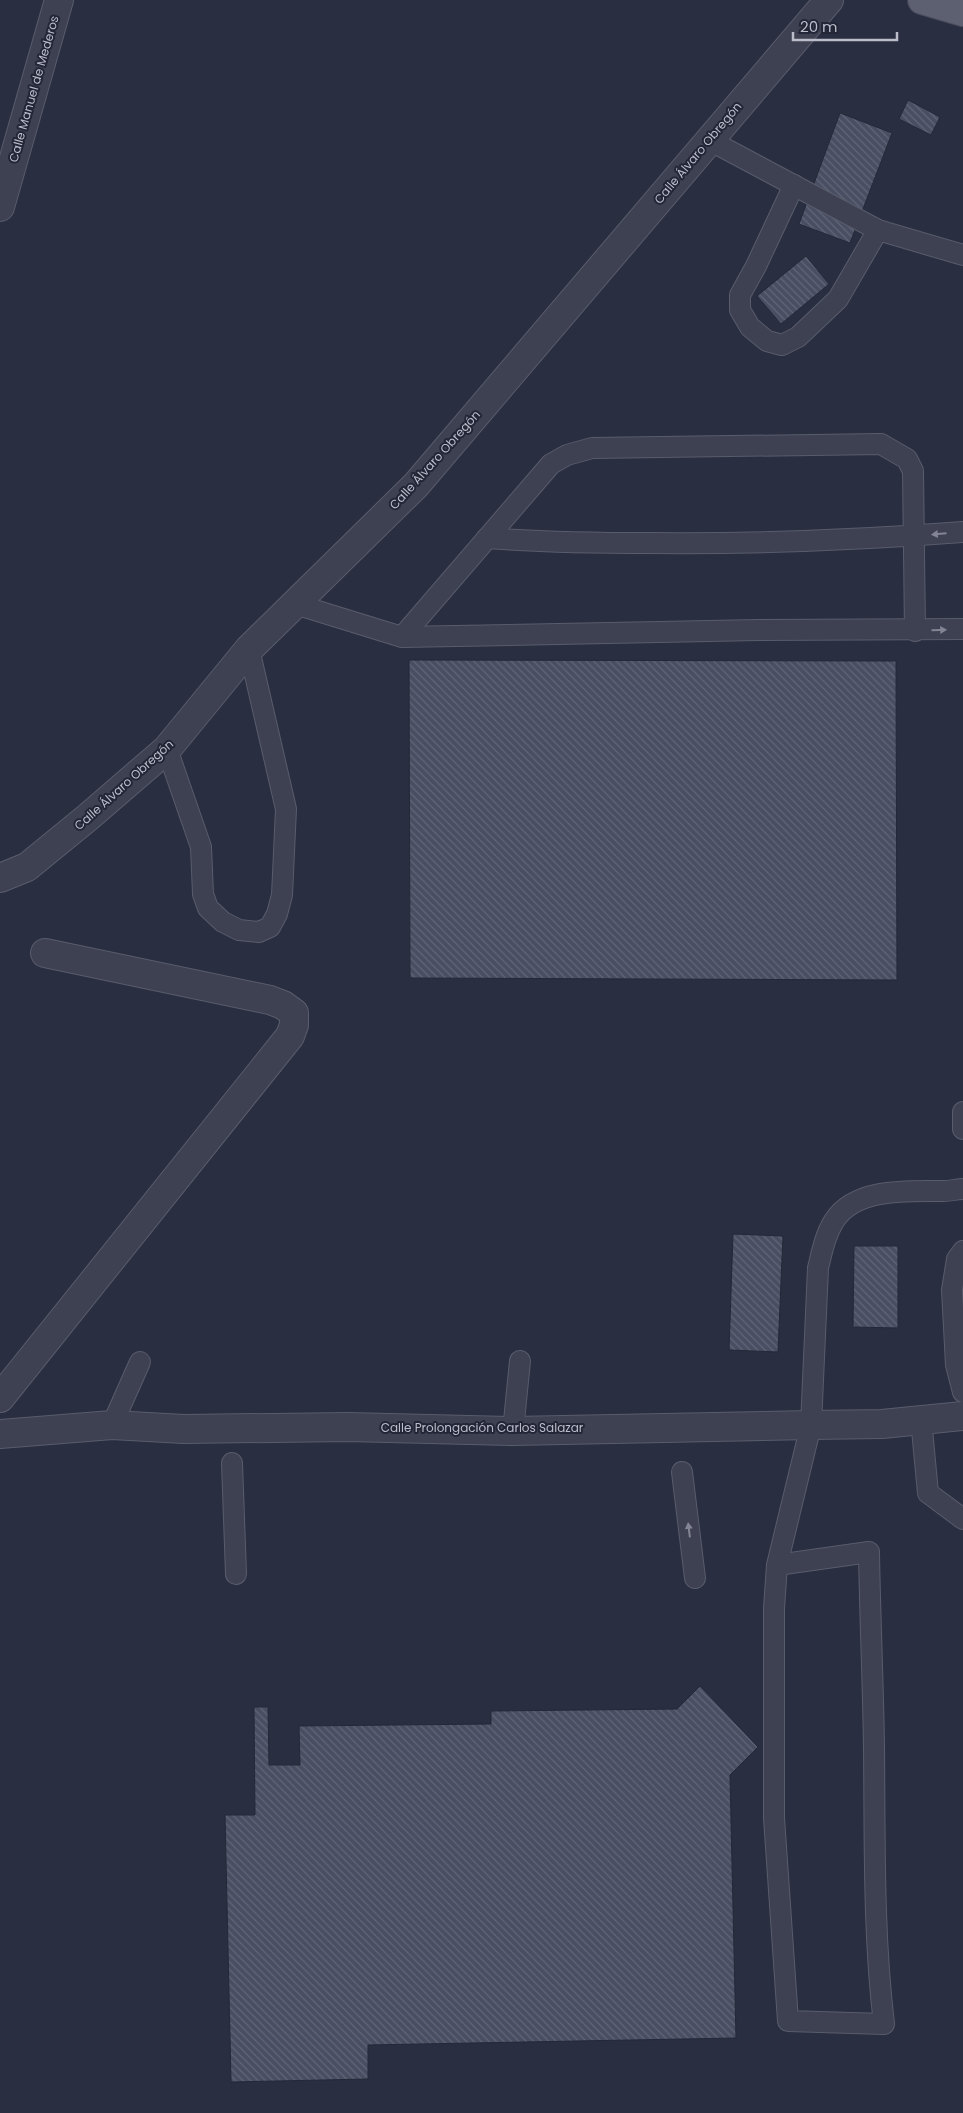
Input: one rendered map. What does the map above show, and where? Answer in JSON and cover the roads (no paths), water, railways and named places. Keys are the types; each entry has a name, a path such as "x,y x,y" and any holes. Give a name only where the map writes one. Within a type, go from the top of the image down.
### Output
{"main road":[{"path":"922,0 963,12"}],"street":[{"name":"Calle Manuel de Mederos","path":"0,207 59,0"},
{"name":"Calle Álvaro Obregón","path":"0,878 27,866 167,750 249,649 416,485 829,0"},
{"path":"0,1398 290,1036 294,1025 294,1013 284,1004 45,953"},
{"name":"Calle Prolongación Carlos Salazar","path":"0,1434 112,1426 184,1429 348,1427 513,1430 882,1424 963,1416"}],"lane":[{"path":"710,140 878,230 963,255"},
{"path":"794,184 756,266 740,295 740,310 750,327 767,341 782,345 798,337 838,299 878,230"},
{"path":"402,637 551,464 567,455 592,448 881,444 907,459 913,471 915,631"},
{"path":"487,538 579,542 721,544 914,536 963,532"},
{"path":"295,604 402,637 759,630 915,631 963,629"},
{"path":"167,750 201,847 203,894 208,908 223,922 239,930 259,932 270,927 278,914 282,895 286,809 249,649"},
{"path":"963,1112 963,1129"},
{"path":"777,1565 869,1552 874,1746 874,1854 880,1987 884,2024 788,2021 774,1818 774,1608 777,1565 811,1425 818,1268 824,1242 834,1219 853,1203 882,1192 963,1189"},
{"path":"963,1251 957,1259 952,1290 956,1365 963,1392"},
{"path":"513,1430 520,1361"},
{"path":"112,1426 140,1362"},
{"path":"921,1419 928,1493 963,1519"},
{"path":"232,1463 236,1574"},
{"path":"682,1472 695,1578"}]}
